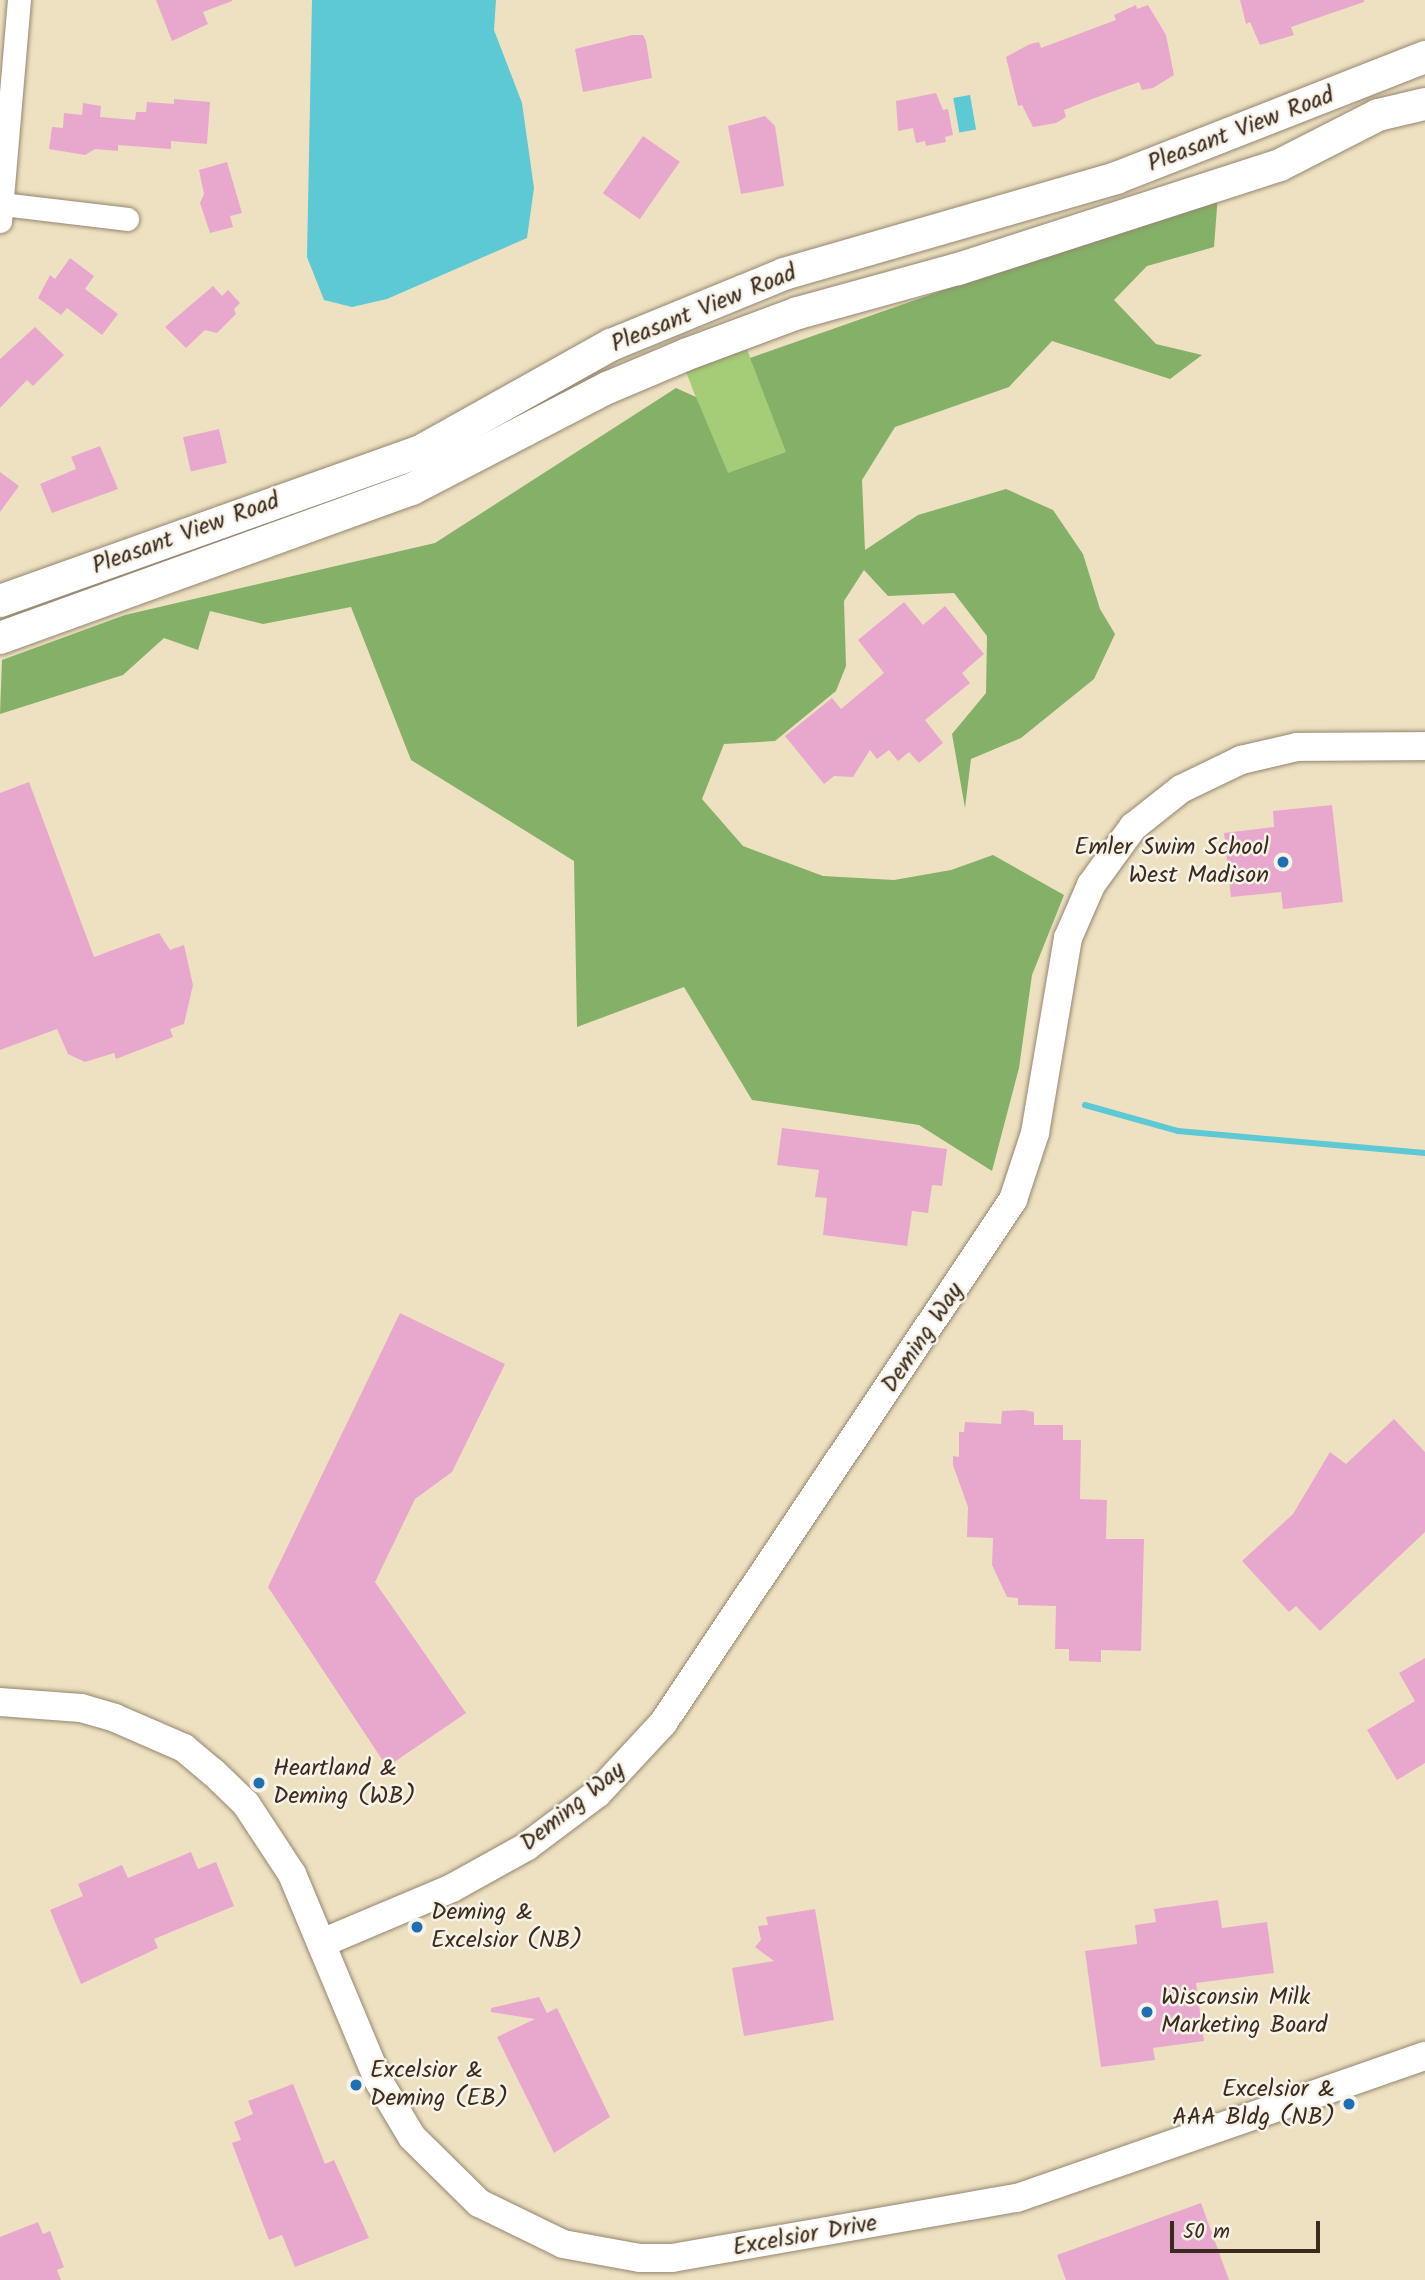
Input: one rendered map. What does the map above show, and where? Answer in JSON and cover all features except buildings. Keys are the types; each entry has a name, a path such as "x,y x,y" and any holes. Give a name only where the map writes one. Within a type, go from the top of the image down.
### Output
{"main road":[{"name":"Pleasant View Road","path":"0,601 421,451 611,345 784,274 1116,178 1425,57"},
{"name":"Pleasant View Road","path":"0,638 412,489 607,388 685,355 798,313 958,269 1280,165 1378,115 1425,104"}],"street":[{"path":"19,0 1,212 127,219"},
{"name":"Deming Way","path":"322,1942 452,1888 526,1847 598,1793 663,1723 1013,1200 1035,1133 1068,938 1091,885 1133,827 1181,789 1241,760 1297,747 1425,746"},
{"name":"Excelsior Drive","path":"0,1702 81,1708 184,1748 246,1804 272,1838 322,1942 393,2109 454,2183 479,2203 563,2244 640,2258 701,2255 1017,2198 1425,2056"}],"green space":[{"path":"1218,194 1214,247 1147,266 1114,300 1156,344 1202,355 1170,379 1052,341 1009,387 895,427 862,480 865,550 918,515 1006,489 1053,510 1083,554 1100,609 1115,634 1094,679 1021,738 971,759 965,808 952,734 986,693 987,636 954,593 888,596 864,570 844,601 846,666 836,691 775,741 724,744 702,799 743,846 823,876 894,880 951,870 993,855 1064,895 1032,975 1019,1068 992,1171 919,1125 752,1100 684,987 577,1027 574,861 411,760 351,607 263,624 210,611 198,650 164,638 123,675 0,714 2,660 125,615 435,543 676,388 696,397 728,473 786,452 750,358"},
{"path":"745,344 787,452 726,476 684,367"}],"water":[{"path":"312,0 496,0 494,30 522,103 534,188 527,238 387,299 352,307 324,300 307,257"},
{"path":"970,95 976,129 959,132 953,98"}],"waterway":[{"path":"1085,1105 1178,1131 1425,1153"}],"place":[{"name":"Emler Swim School West Madison","path":"1283,862"},
{"name":"Heartland & Deming (WB)","path":"259,1783"},
{"name":"Deming & Excelsior (NB)","path":"417,1927"},
{"name":"Wisconsin Milk Marketing Board","path":"1147,2012"},
{"name":"Excelsior & Deming (EB)","path":"356,2085"},
{"name":"Excelsior & AAA Bldg (NB)","path":"1349,2104"}]}
